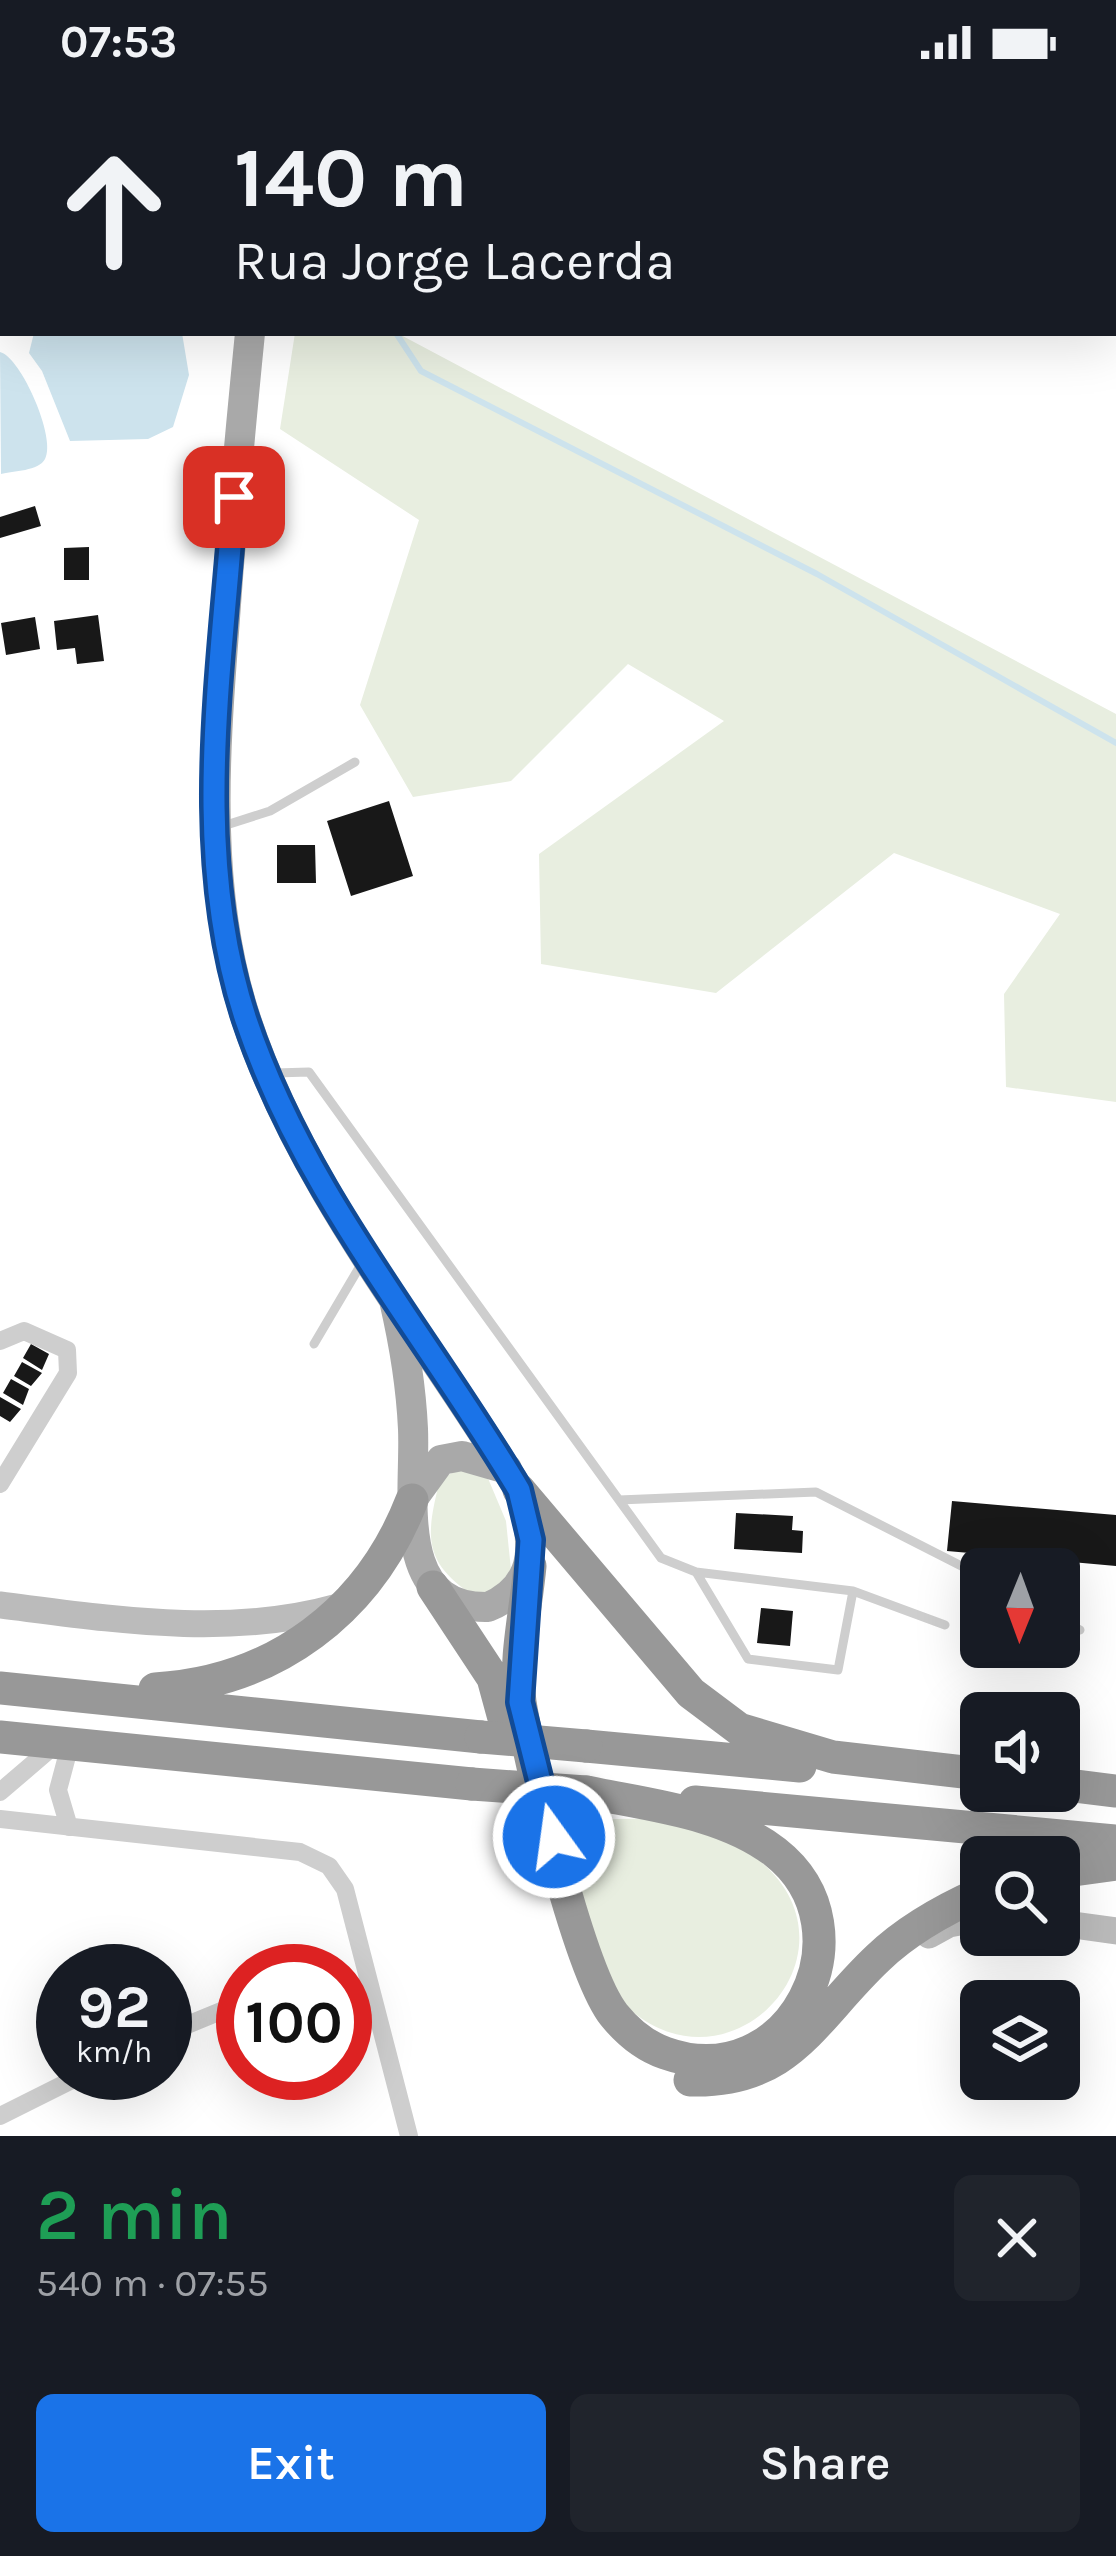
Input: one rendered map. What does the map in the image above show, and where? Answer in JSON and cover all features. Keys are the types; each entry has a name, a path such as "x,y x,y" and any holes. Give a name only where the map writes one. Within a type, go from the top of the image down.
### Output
{"highway":[{"path":"513,1479 691,1693 739,1729 833,1756 960,1775"},
{"path":"16,1690 188,1687 224,1679 303,1642 348,1604 386,1556 412,1499"},
{"path":"530,1566 520,1702 577,1927 612,2013 636,2038 692,2060 752,2052 776,2038 808,1992 819,1940 807,1890 790,1867 757,1840 730,1828 586,1792"},
{"path":"433,1587 493,1678 561,1941 596,2025 628,2056 663,2075 717,2080 740,2079 766,2068 823,2020 880,1956 960,1906"},
{"path":"16,1690 481,1737 960,1776"},
{"path":"0,1737 1116,1841"},
{"path":"1080,1789 1116,1793"},
{"path":"1080,1869 1116,1864"}],"main road":[{"path":"250,336 217,727 215,829 222,902 246,1020 316,1173 513,1479 528,1515 530,1566 521,1585 488,1607 448,1601 433,1587 419,1560 412,1499 411,1399 394,1300"},
{"path":"412,1499 441,1460 463,1456 513,1479"},
{"path":"0,1605 227,1626 296,1619 348,1604"},
{"path":"823,2020 909,1946 960,1922"},
{"path":"1080,1927 1116,1931"}],"street":[{"path":"0,1342 24,1331 67,1350 70,1358 68,1373 0,1484"},
{"path":"0,1792 64,1744"},
{"path":"64,1744 58,1778 69,1827"},
{"path":"0,1820 300,1852 329,1866 345,1889 359,1944"},
{"path":"372,1992 409,2136"},
{"path":"0,2116 36,2098"}],"lane":[{"path":"215,829 270,811 355,762"},
{"path":"270,1074 302,1068 309,1072 658,1555 696,1572 853,1591 945,1625"},
{"path":"314,1344 366,1256"},
{"path":"619,1500 816,1492 960,1565"},
{"path":"696,1572 748,1659 838,1670 853,1591"}],"shaded area":[{"path":"295,336 403,336 1116,714 1116,1102 1006,1087 1004,994 1060,914 894,853 716,993 541,964 539,854 724,721 628,664 511,781 413,797 360,705 419,520 280,429"},
{"path":"458,1470 487,1476 506,1521 511,1570 494,1591 471,1594 455,1582 432,1544 440,1479"},
{"path":"563,1820 685,1823 764,1864 794,1908 798,1953 781,1994 748,2024 704,2037 656,2027 609,1988 602,1975"}],"water":[{"path":"33,336 182,336 189,375 173,427 148,439 70,441 42,371 29,353"},
{"path":"0,352 27,383 42,418 47,449 37,466 1,474"}],"building":[{"path":"35,506 41,526 0,538 0,517"},
{"path":"89,547 89,580 64,580 64,548"},
{"path":"98,615 104,661 77,664 75,648 57,650 54,621"},
{"path":"35,617 40,649 6,655 1,623"},
{"path":"389,801 413,876 351,896 327,821"},
{"path":"277,845 315,845 316,883 277,883"},
{"path":"31,1344 49,1354 42,1370 23,1358"},
{"path":"22,1362 42,1373 31,1386 14,1376"},
{"path":"11,1379 29,1389 23,1405 3,1393"},
{"path":"0,1397 21,1409 10,1422 0,1416"},
{"path":"952,1501 1116,1515 1116,1566 1080,1563 1080,1548 947,1551"},
{"path":"736,1513 793,1516 792,1530 803,1531 802,1553 734,1549"},
{"path":"761,1608 793,1611 790,1646 757,1643"}],"waterway":[{"path":"398,336 421,371 817,574 1116,743"}],"route":[{"path":"234,497 214,771 215,829 228,940 246,1020 316,1173 519,1490 531,1540 520,1702 554,1837"}]}
